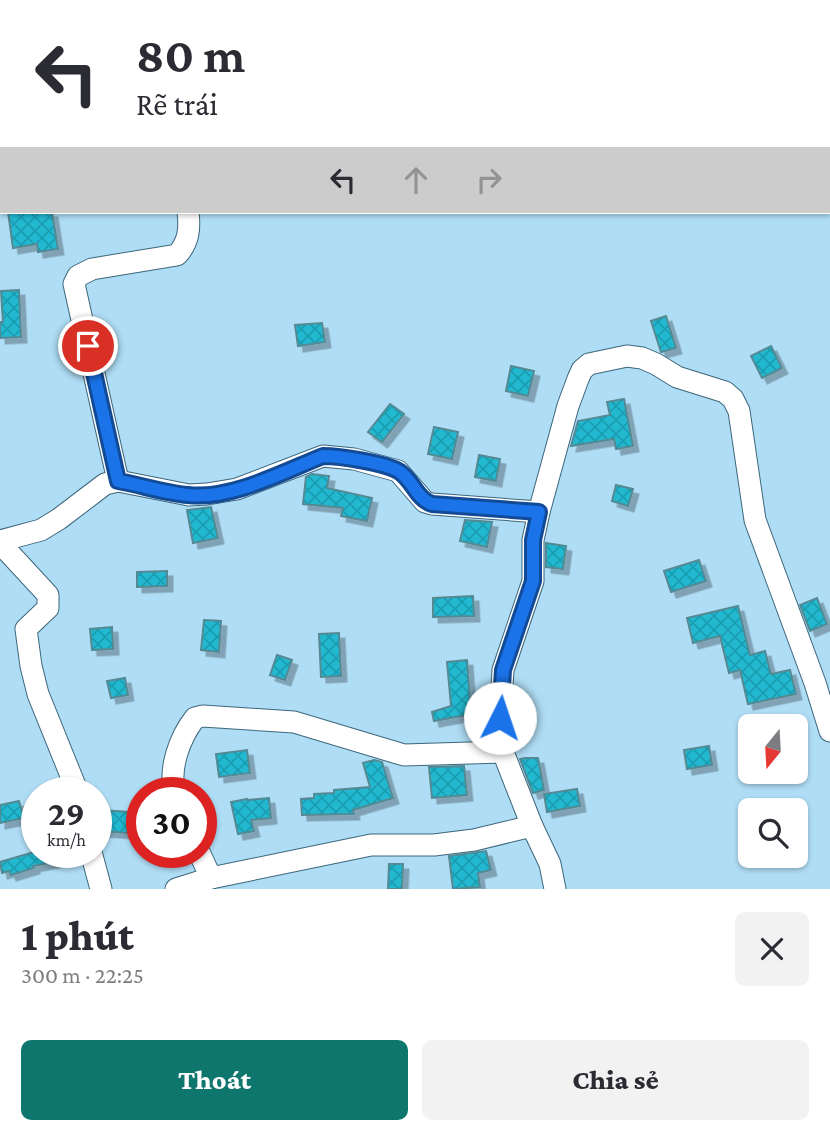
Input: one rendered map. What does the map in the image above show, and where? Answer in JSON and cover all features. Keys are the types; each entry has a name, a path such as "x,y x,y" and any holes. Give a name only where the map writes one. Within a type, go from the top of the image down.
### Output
{"street":[{"path":"118,481 75,284 78,276 92,269 177,255 187,239 190,226 188,214"},
{"path":"555,889 550,864 503,752 500,718 503,670 533,581 533,540 568,406 582,370 589,364 628,356 642,358 677,377 725,392 733,399 739,411 755,520 815,683 830,732"},
{"path":"71,777 47,718 31,666 26,629 48,608 48,595 0,542 41,530 105,484 118,481 189,495 206,494 237,489 323,456 334,456 398,471 425,502 432,504 539,512"},
{"path":"172,777 184,735 195,718 203,716 293,722 404,755 503,752"},
{"path":"176,889 211,878 371,845 434,845 474,840 532,826"},
{"path":"95,868 101,889"},
{"path":"206,868 211,878"}],"building":[{"path":"8,214 52,214 58,249 38,252 37,244 13,248"},
{"path":"19,290 21,337 0,338 0,322 3,322 1,291"},
{"path":"666,316 676,348 661,352 651,321"},
{"path":"322,323 325,342 298,346 295,325"},
{"path":"771,346 782,368 762,378 751,356"},
{"path":"511,366 534,371 528,396 506,391"},
{"path":"624,399 633,446 616,449 614,439 571,446 578,421 610,415 607,402"},
{"path":"390,404 404,414 382,442 368,432"},
{"path":"434,427 458,432 452,459 428,454"},
{"path":"479,455 500,459 496,481 475,477"},
{"path":"312,474 329,476 327,488 372,498 367,521 341,516 343,508 303,504 306,477"},
{"path":"616,485 633,489 628,506 612,501"},
{"path":"211,507 218,538 193,543 187,510"},
{"path":"465,520 492,522 487,547 460,541"},
{"path":"546,543 566,546 563,569 546,567"},
{"path":"699,560 706,581 671,592 664,571"},
{"path":"167,571 167,586 137,587 137,572"},
{"path":"473,596 474,616 433,617 433,598"},
{"path":"817,598 827,624 810,631 800,605"},
{"path":"738,606 750,655 765,651 771,674 790,670 796,694 748,704 740,670 729,673 720,636 693,643 687,618"},
{"path":"204,620 221,621 219,652 201,650"},
{"path":"112,627 113,649 92,650 90,629"},
{"path":"339,633 341,676 321,677 319,634"},
{"path":"277,655 292,660 285,680 270,675"},
{"path":"467,660 470,700 488,694 485,727 483,722 469,724 467,715 434,721 432,712 451,706 447,662"},
{"path":"125,678 128,695 111,698 107,681"},
{"path":"709,746 712,765 687,769 684,750"},
{"path":"247,750 250,773 219,777 216,754"},
{"path":"538,758 544,790 533,793 520,759"},
{"path":"374,760 382,762 393,798 353,810 354,814 302,815 301,799 314,798 314,794 334,793 334,790 370,787 363,763"},
{"path":"464,766 467,795 432,798 429,767"},
{"path":"577,789 580,806 547,812 544,794"},
{"path":"269,798 271,818 251,820 254,831 238,834 231,802"},
{"path":"19,801 21,819 0,823 0,805"},
{"path":"112,811 126,812 126,833 112,832"},
{"path":"486,851 491,870 478,873 480,887 453,889 449,856"},
{"path":"21,856 21,868 34,868 11,875 9,871 2,873 0,862"},
{"path":"389,864 403,864 402,889 388,889"}],"route":[{"path":"88,346 118,481 189,495 206,494 237,489 323,456 334,456 398,471 425,502 432,504 539,512 533,540 533,581 503,670 500,718"}]}
